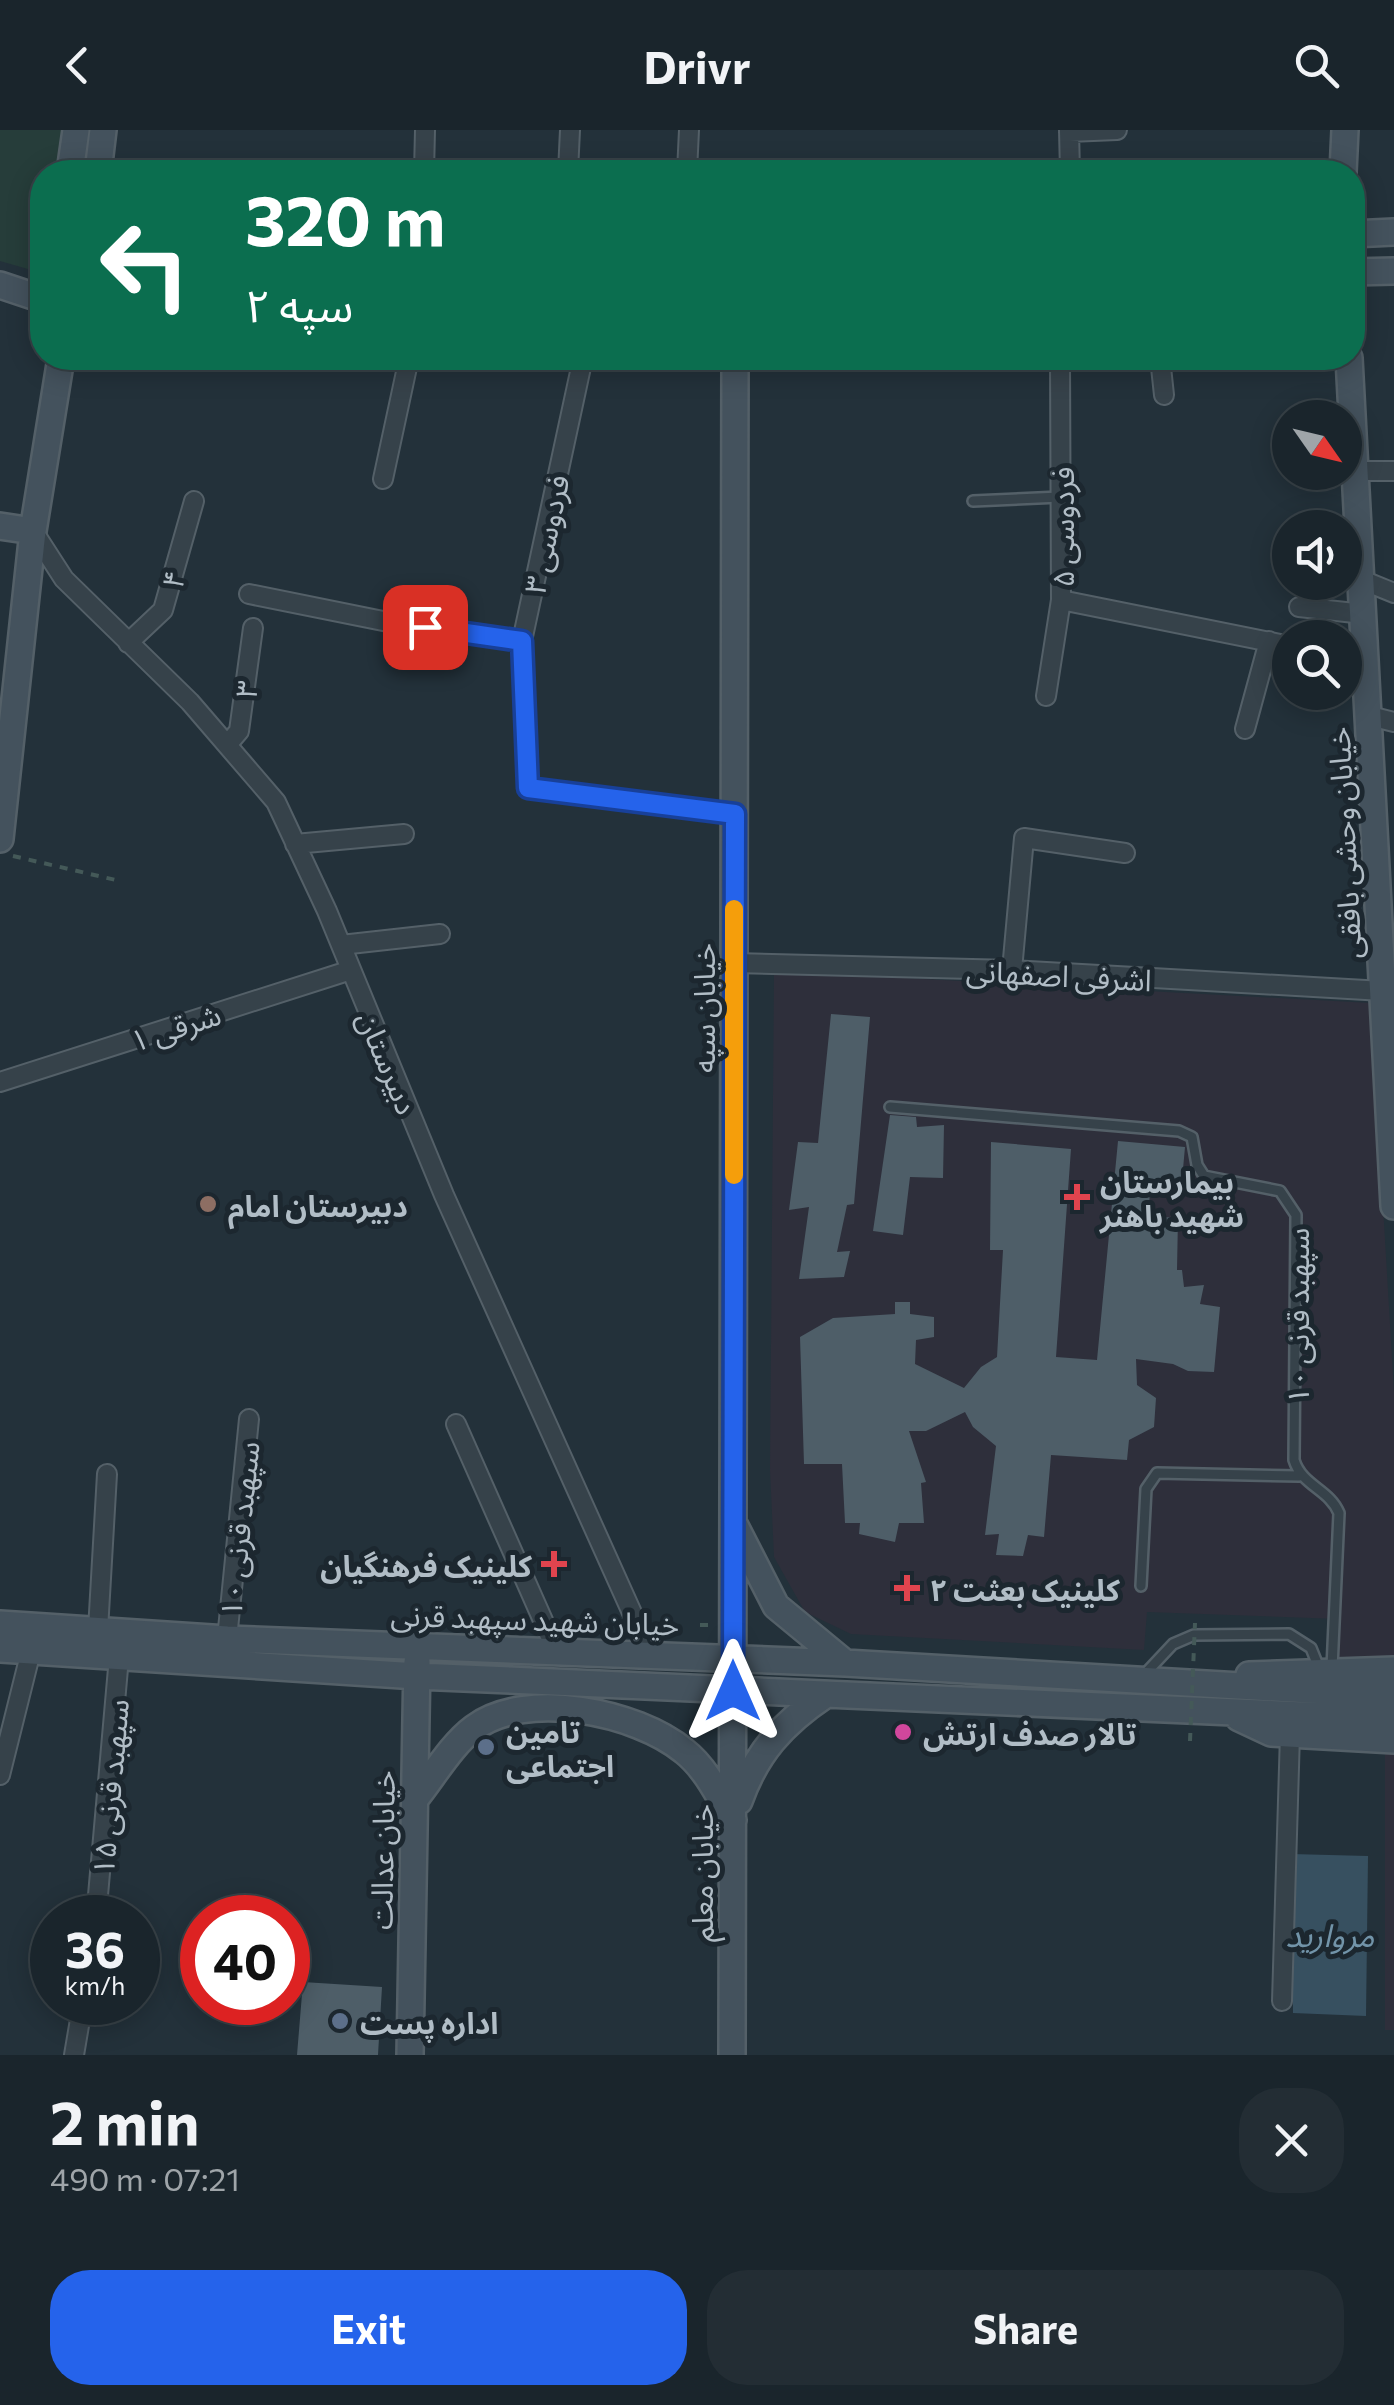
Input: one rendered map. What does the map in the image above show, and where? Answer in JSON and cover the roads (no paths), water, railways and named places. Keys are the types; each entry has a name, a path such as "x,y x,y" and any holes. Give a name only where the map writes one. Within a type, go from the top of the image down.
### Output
{"street":[{"path":"72,160 76,130"},
{"path":"99,160 103,130"},
{"path":"424,160 425,130"},
{"path":"569,160 570,130"},
{"path":"688,160 689,130"},
{"path":"1070,160 1069,131 1116,130"},
{"path":"1344,160 1346,130"},
{"path":"1365,233 1394,232"},
{"path":"1365,272 1394,271"},
{"path":"0,285 30,295"},
{"path":"0,839 33,531 59,370"},
{"path":"384,479 407,370"},
{"name":"فردوسی ۳","path":"580,370 522,641 528,788 735,814"},
{"name":"خیابان سپه","path":"733,1658 736,370"},
{"name":"فردوسی ۵","path":"1046,696 1061,600 1060,370"},
{"path":"1161,370 1164,395"},
{"name":"خیابان وحشی بافقی","path":"1350,370 1351,400"},
{"path":"1362,472 1394,471"},
{"name":"۴","path":"128,643 163,610 194,501"},
{"path":"0,526 33,531"},
{"name":"دبیرستان","path":"33,531 64,580 190,702 276,802 341,945 444,1195 651,1655"},
{"path":"1362,580 1394,593"},
{"name":"خیابان وحشی بافقی","path":"1362,580 1362,626"},
{"path":"249,594 393,623 522,641"},
{"path":"1061,600 1272,643"},
{"path":"1298,607 1364,614"},
{"name":"۳","path":"227,746 239,731 253,628"},
{"path":"1245,729 1269,642"},
{"name":"خیابان وحشی بافقی","path":"1362,675 1382,719 1387,903 1383,991 1394,1206"},
{"path":"296,844 404,834"},
{"path":"1012,970 1024,838 1125,854"},
{"path":"341,945 440,934"},
{"name":"اشرفی اصفهانی","path":"734,962 1012,970 1383,991"},
{"name":"شرقی ۱","path":"0,1082 351,970"},
{"name":"سپهبد قرنی ۱۰","path":"227,1639 249,1419"},
{"path":"456,1424 558,1652"},
{"path":"98,1630 107,1474"},
{"path":"734,1523 776,1606 845,1663"},
{"name":"خیابان شهید سپهبد قرنی","path":"0,1624 227,1639 733,1658 1198,1682 1272,1671 1320,1677"},
{"name":"خیابان عدالت","path":"410,2055 418,1647"},
{"name":"خیابان شهید سپهبد قرنی","path":"0,1649 417,1676 1230,1713 1297,1725"},
{"path":"0,1775 30,1651"},
{"name":"سپهبد قرنی ۱۵","path":"98,1895 119,1656"},
{"name":"خیابان معلم","path":"732,2055 733,1658"},
{"path":"1320,1677 1394,1670"},
{"path":"1320,1677 1394,1695"},
{"path":"733,1820 749,1775 770,1741 792,1717 825,1695"},
{"path":"415,1799 472,1729 504,1712 558,1710 612,1715 652,1728 686,1752 733,1820"},
{"path":"1297,1725 1394,1720"},
{"path":"1297,1725 1394,1740"},
{"path":"1282,2000 1297,1725"},
{"path":"74,2055 79,2025"}],"lane":[{"path":"973,501 1063,497"},
{"name":"سپهبد قرنی ۱۰","path":"890,1106 1179,1131 1192,1137 1197,1165 1204,1176 1280,1191 1288,1197 1296,1215 1294,1460 1299,1476"},
{"path":"1141,1586 1149,1479 1157,1474 1299,1476 1334,1500 1340,1512 1320,1677"},
{"path":"1142,1679 1173,1644 1194,1635 1288,1634 1311,1648 1320,1677"}],"water":[{"name":"مروارید","path":"1291,1854 1368,1856 1366,2016 1293,2013"}],"place":[{"name":"بیمارستان شهید باهنر","path":"1077,1197"},
{"name":"دبیرستان امام","path":"208,1204"},
{"name":"کلینیک فرهنگیان","path":"554,1564"},
{"name":"کلینیک بعثت ۲","path":"907,1588"},
{"name":"تالار صدف ارتش","path":"903,1732"},
{"name":"تامین اجتماعی","path":"486,1747"},
{"name":"اداره پست","path":"340,2021"}]}
